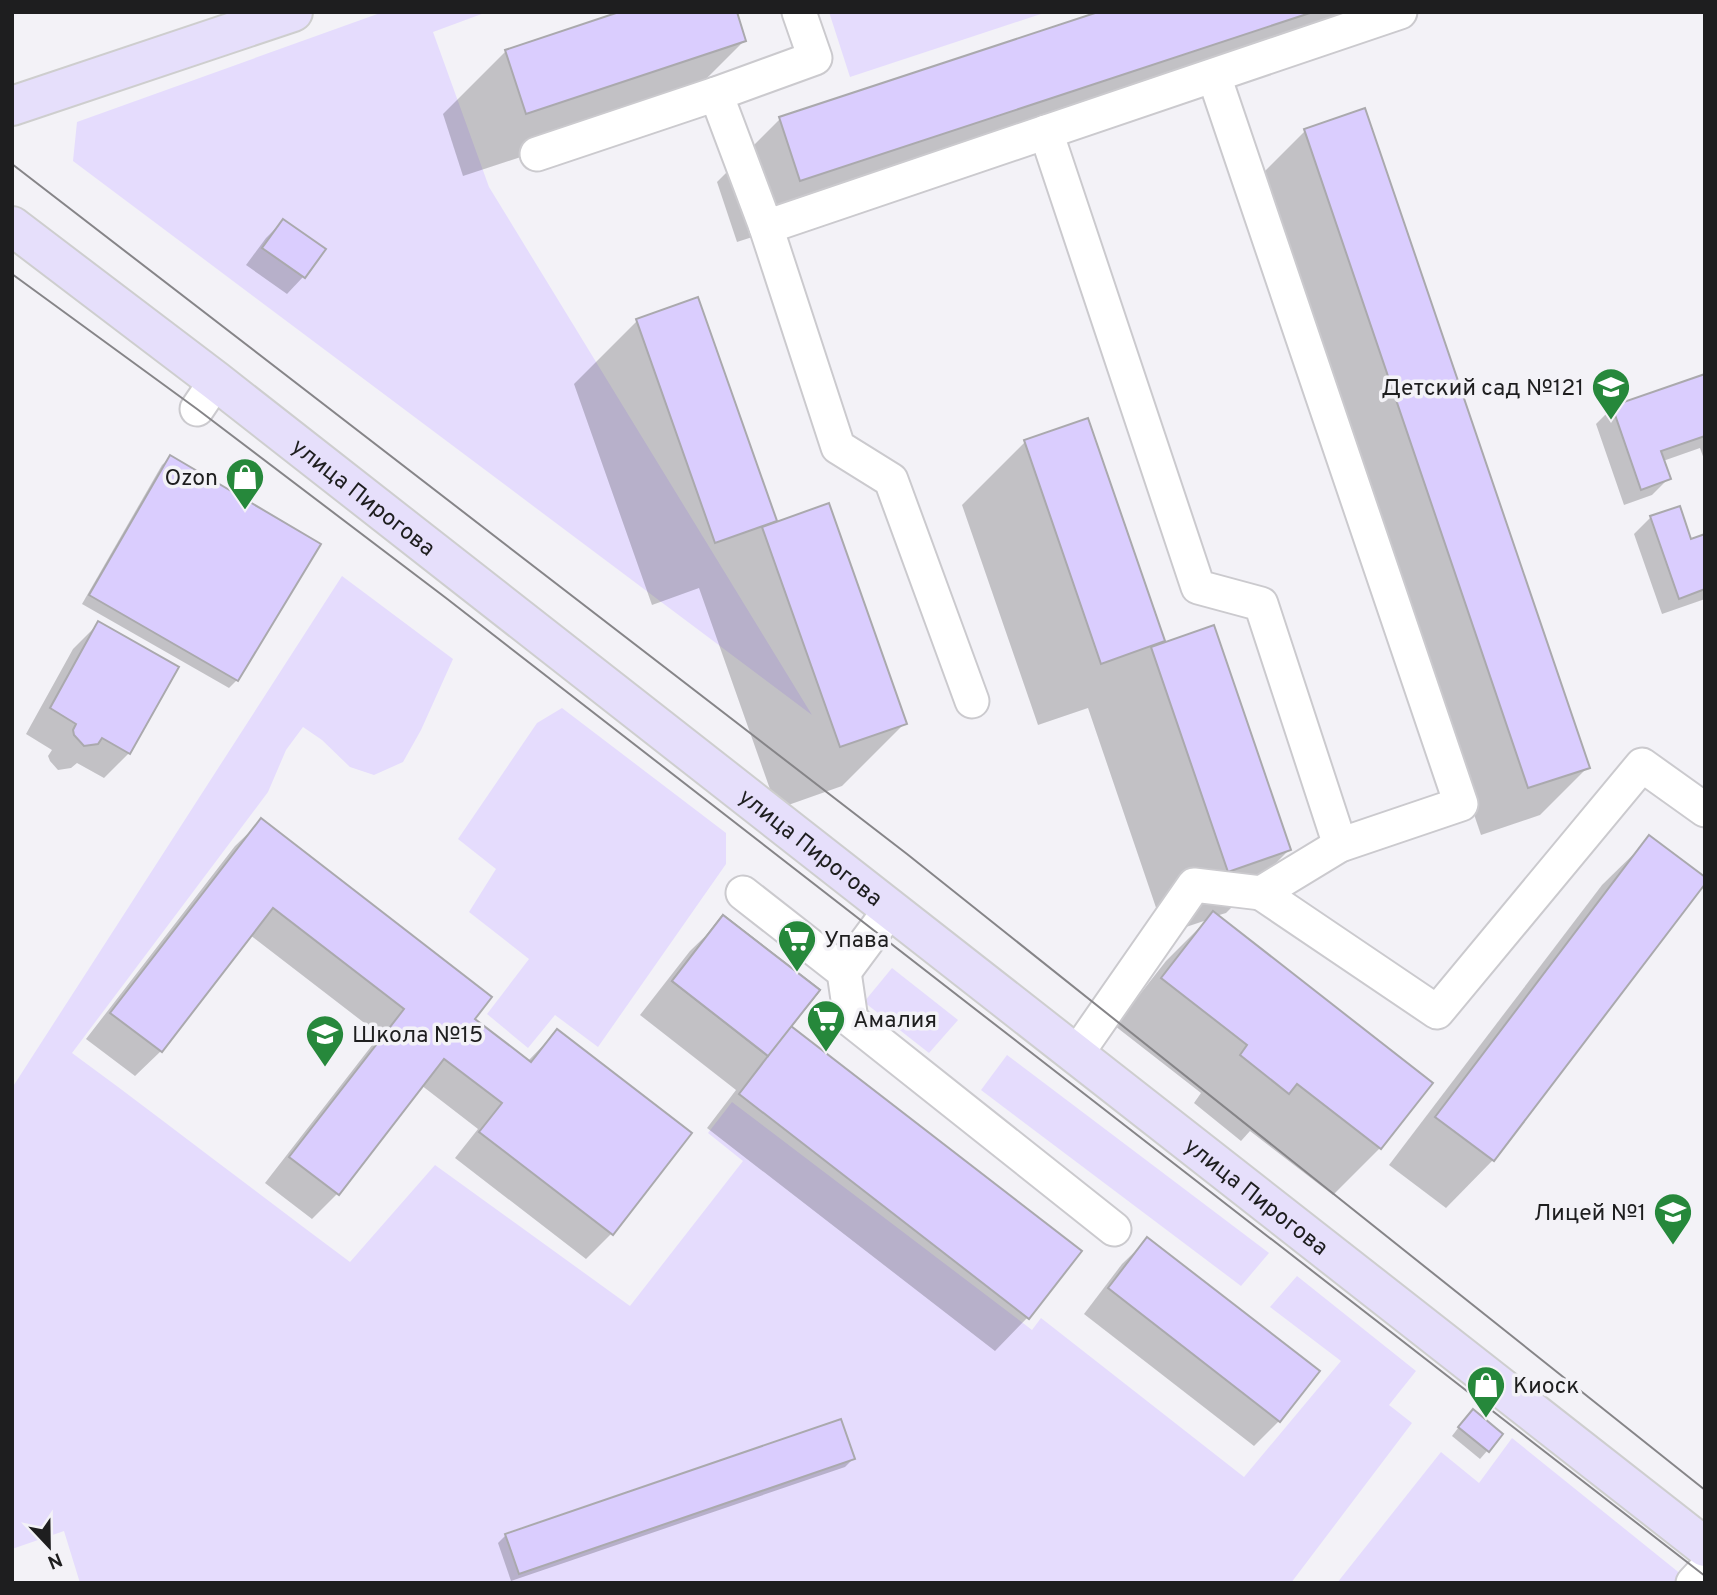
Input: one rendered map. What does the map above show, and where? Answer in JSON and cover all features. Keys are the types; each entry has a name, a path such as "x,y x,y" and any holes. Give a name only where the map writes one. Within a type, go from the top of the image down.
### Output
{"main road":[{"path":"12,106 293,12"},
{"name":"улица Пирогова","path":"12,226 207,395 890,910 1705,1547"}],"street":[{"path":"537,154 815,58 799,12"},
{"path":"766,227 1400,12"},
{"path":"1214,76 1461,804 1340,845 1261,893"},
{"path":"12,126 68,87"},
{"path":"716,94 766,227 838,447 891,480 972,701"},
{"path":"1046,132 1198,587 1261,604 1340,845"},
{"path":"1075,1056 1194,885 1261,893 1437,1013 1642,765 1705,810"},
{"path":"743,893 844,972"},
{"path":"890,910 844,972 850,1020 1114,1229"},
{"path":"1693,1583 1705,1570"}],"shaded area":[{"path":"383,12 487,12 433,32 489,187 812,715 73,161 77,122"},
{"path":"829,12 1047,12 850,77"},
{"name":"Школа №15","path":"342,576 453,659 421,730 403,762 374,775 350,767 322,740 303,727 286,750 268,792 72,1053 350,1262 435,1165 630,1306 743,1161 708,1133 732,1102 1032,1330 1041,1318 1244,1477 1341,1361 1270,1307 1297,1276 1416,1371 1389,1405 1412,1423 1291,1583 80,1583 64,1531 12,1549 12,1088","holes":["841,1419 854,1459 519,1574 506,1533"]},
{"path":"562,708 726,833 726,864 598,1047 555,1015 528,1048 487,1014 529,959 469,912 496,869 458,839 537,723"},
{"path":"892,968 958,1020 929,1053 864,1002"},
{"path":"1007,1055 1269,1253 1241,1286 981,1090"},
{"path":"1512,1438 1682,1575 1675,1583 1337,1583 1441,1452 1479,1483"}],"building":[{"path":"619,12 737,12 746,41 526,114 505,50"},
{"path":"1098,12 1313,12 800,181 779,117"},
{"path":"1365,108 1590,768 1528,788 1304,129"},
{"path":"283,219 326,249 305,278 262,248"},
{"path":"698,297 777,521 715,543 636,319"},
{"path":"1705,374 1705,436 1661,451 1671,479 1641,490 1612,406"},
{"path":"1088,418 1165,641 1101,664 1024,440"},
{"path":"170,455 321,544 238,681 89,595"},
{"path":"829,503 907,724 840,747 762,527"},
{"path":"1680,506 1691,539 1705,534 1705,589 1679,599 1650,516"},
{"path":"98,621 179,667 130,754 102,738 98,744 84,746 74,735 76,724 50,708"},
{"path":"1214,625 1291,850 1228,872 1151,647"},
{"path":"261,818 492,997 475,1019 531,1062 557,1029 692,1133 613,1235 479,1132 502,1103 444,1059 339,1195 289,1157 404,1009 273,908 162,1052 110,1013"},
{"path":"1649,835 1705,877 1705,884 1494,1161 1435,1117"},
{"path":"1213,911 1433,1083 1381,1149 1297,1084 1289,1094 1240,1055 1247,1045 1161,978"},
{"path":"723,915 820,990 791,1026 1082,1251 1029,1319 739,1094 768,1056 672,981"},
{"path":"723,915 820,990 768,1056 672,981"},
{"path":"1147,1237 1320,1371 1280,1422 1108,1288"},
{"path":"1473,1409 1503,1434 1489,1452 1458,1427"},
{"path":"841,1419 855,1459 519,1574 505,1534"}],"tram line":[{"path":"12,164 907,854 1705,1490"},
{"path":"12,274 197,409 446,598 1705,1576"}],"place":[{"name":"Детский сад №121","path":"1611,421"},
{"name":"Ozon","path":"245,511"},
{"name":"Упава","path":"797,973"},
{"name":"Амалия","path":"826,1053"},
{"name":"Школа №15","path":"325,1068"},
{"name":"Лицей №1","path":"1673,1246"},
{"name":"Киоск","path":"1486,1419"}]}
